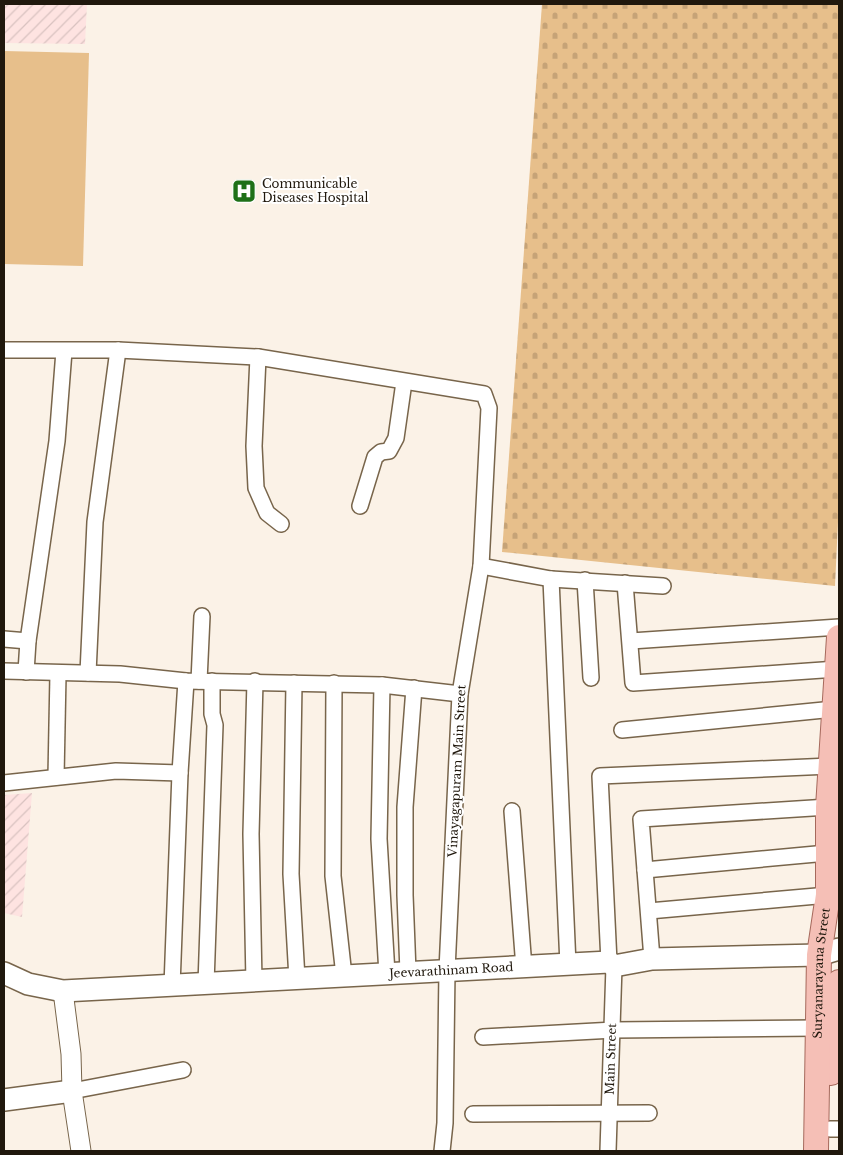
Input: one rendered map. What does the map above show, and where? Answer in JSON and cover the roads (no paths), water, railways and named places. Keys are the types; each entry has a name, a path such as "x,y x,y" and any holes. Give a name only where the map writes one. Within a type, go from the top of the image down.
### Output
{"main road":[{"name":"Suryanarayana Street","path":"816,1151 818,1028 829,952 828,807 839,637"},
{"name":"Jeevarathinam Road","path":"4,973 28,984 62,991 447,970 612,964 652,959 829,952"},
{"name":"Suryanarayana Street","path":"833,1136 839,982"},
{"path":"4,1100 72,1091"}],"street":[{"path":"4,350 118,350 258,357 404,382 396,438 389,451 381,452 375,457 360,506"},
{"path":"88,673 95,522 118,350"},
{"path":"26,672 28,641 57,441 64,351"},
{"path":"258,357 254,446 256,488 267,513 282,524"},
{"name":"Vinayagapuram Main Street","path":"404,382 484,394 489,408 481,566 460,694 447,970 445,1123 442,1151"},
{"path":"481,566 551,579 663,586"},
{"path":"551,579 568,965"},
{"path":"584,580 591,678"},
{"path":"625,583 633,683 837,669"},
{"path":"172,986 180,773 199,681 202,616"},
{"path":"631,641 839,627"},
{"path":"4,639 28,641"},
{"path":"4,671 58,674 88,673 199,681 382,685 460,694"},
{"path":"56,777 58,674"},
{"path":"199,681 215,725 206,984"},
{"path":"254,982 251,834 255,682"},
{"path":"294,682 291,874 297,979"},
{"path":"334,683 332,876 344,976"},
{"path":"382,685 379,839 398,973"},
{"path":"398,973 405,895 405,807 414,688"},
{"path":"622,730 834,709"},
{"name":"Main Street","path":"608,1151 614,1030 612,964 600,776 830,766"},
{"path":"4,783 116,770 180,773"},
{"path":"652,959 641,819 828,807"},
{"path":"512,811 524,968"},
{"path":"645,870 827,852"},
{"path":"649,911 828,895"},
{"path":"62,991 71,1054 72,1091 81,1151"},
{"path":"483,1036 614,1030 818,1028"},
{"path":"72,1091 183,1070"},
{"path":"472,1114 649,1113"}],"place":[{"name":"Communicable Diseases Hospital","path":"244,191"}]}
